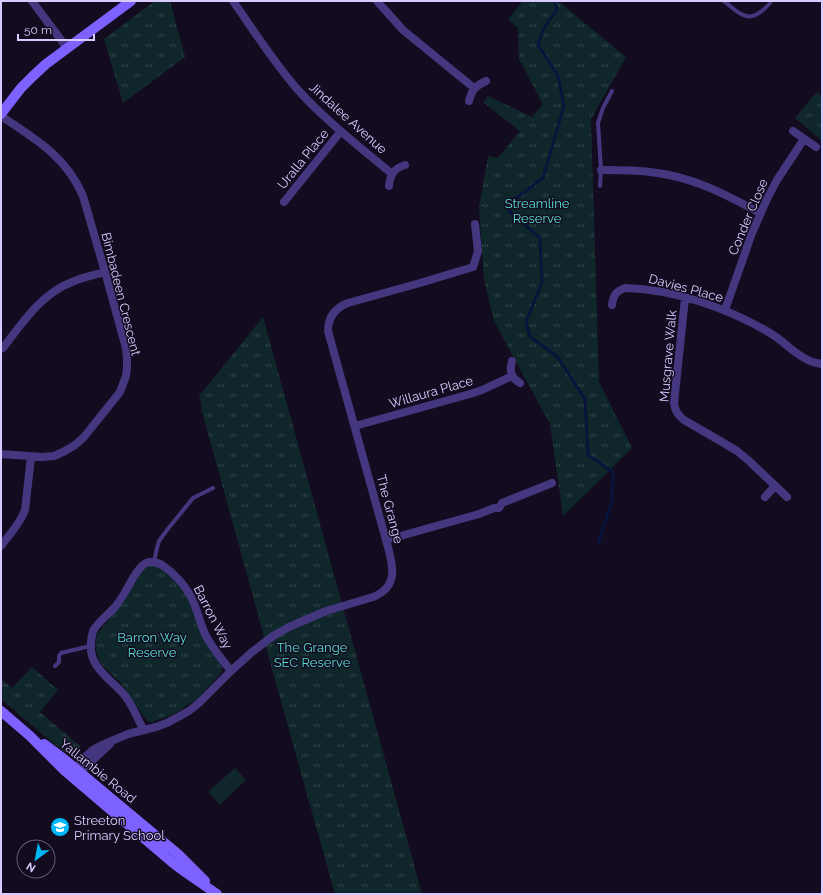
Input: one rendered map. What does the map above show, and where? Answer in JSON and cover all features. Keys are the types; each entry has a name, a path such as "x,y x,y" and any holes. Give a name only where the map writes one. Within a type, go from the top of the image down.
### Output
{"street":[{"path":"32,1 67,48"},
{"path":"1,115 10,102 46,64 130,1"},
{"name":"Jindalee Avenue","path":"233,1 293,85 312,105 392,174"},
{"path":"377,1 403,30 474,88"},
{"path":"469,101 470,95 474,88 486,81"},
{"name":"Bimbadeen Crescent","path":"1,115 51,150 79,186 105,272 128,359 126,376 122,388 84,437 75,445 54,456 42,458 1,454"},
{"name":"Uralla Place","path":"284,202 341,131"},
{"path":"793,131 816,147"},
{"name":"Conder Close","path":"725,310 760,213 777,180 804,139"},
{"path":"389,186 392,174 397,169 405,166"},
{"path":"601,170 652,172 674,176 718,191 760,213"},
{"name":"The Grange","path":"76,772 86,756 94,749 143,729 156,727 189,712 252,652 273,636 289,627 326,611 373,597 385,591 392,579 392,566 328,331 329,320 336,310 348,303 473,267 478,251 475,224"},
{"path":"3,348 31,312 49,295 60,287 72,282 105,272"},
{"name":"Davies Place","path":"612,305 612,300 615,294 624,288 660,291 704,303 725,310 754,324 811,362 822,364"},
{"name":"Musgrave Walk","path":"685,298 674,403 676,410 684,420 722,442 748,460 787,497"},
{"path":"512,361 512,376 520,383"},
{"name":"Willaura Place","path":"355,426 470,394 512,376"},
{"path":"1,546 22,518 26,502 31,457"},
{"path":"386,540 479,514 494,508 499,508 502,503 552,483"},
{"path":"765,496 775,486"},
{"path":"143,729 126,698 96,665 91,654 90,646 93,631 97,625 115,608 141,567 149,562 154,562"},
{"name":"Barron Way","path":"154,562 169,571 188,591 207,637 218,655 231,671"},
{"name":"Yallambie Road","path":"1,711 30,736 46,753 76,772 173,863 217,894"}],"lane":[{"path":"724,1 739,14 745,16 759,14 770,3"},
{"path":"600,186 601,170 598,123 603,108 612,91"},
{"path":"154,562 159,541 176,519 193,498 213,488"},
{"path":"55,666 59,662 59,656 61,653 90,646"}],"green space":[{"path":"155,1 170,1 185,57 123,103 104,39"},
{"name":"Streamline Reserve","path":"523,1 558,1 626,57 591,119 599,382 632,448 563,516 550,424 494,321 484,280 479,207 488,156 498,158 520,131 483,102 488,96 532,117 543,104 519,59 518,28 508,19"},
{"path":"817,92 822,96 821,140 795,118"},
{"name":"The Grange SEC Reserve","path":"263,317 422,894 335,894 268,655 199,396"},
{"name":"Barron Way Reserve","path":"151,565 156,566 172,578 187,596 204,640 222,667 222,672 196,700 172,715 152,722 145,718 120,682 100,663 95,646 97,634 122,604 144,568"},
{"path":"32,667 58,690 40,712 81,747 76,752 65,753 1,699 1,679 12,688"},
{"path":"235,768 246,780 220,805 208,792"}],"waterway":[{"path":"554,1 557,9 543,30 538,45 558,76 564,106 543,178 510,203 509,211 540,238 542,282 526,322 530,337 557,356 585,399 588,455 613,472 612,501 598,544"}],"place":[{"name":"Streeton Primary School","path":"60,827"}]}
